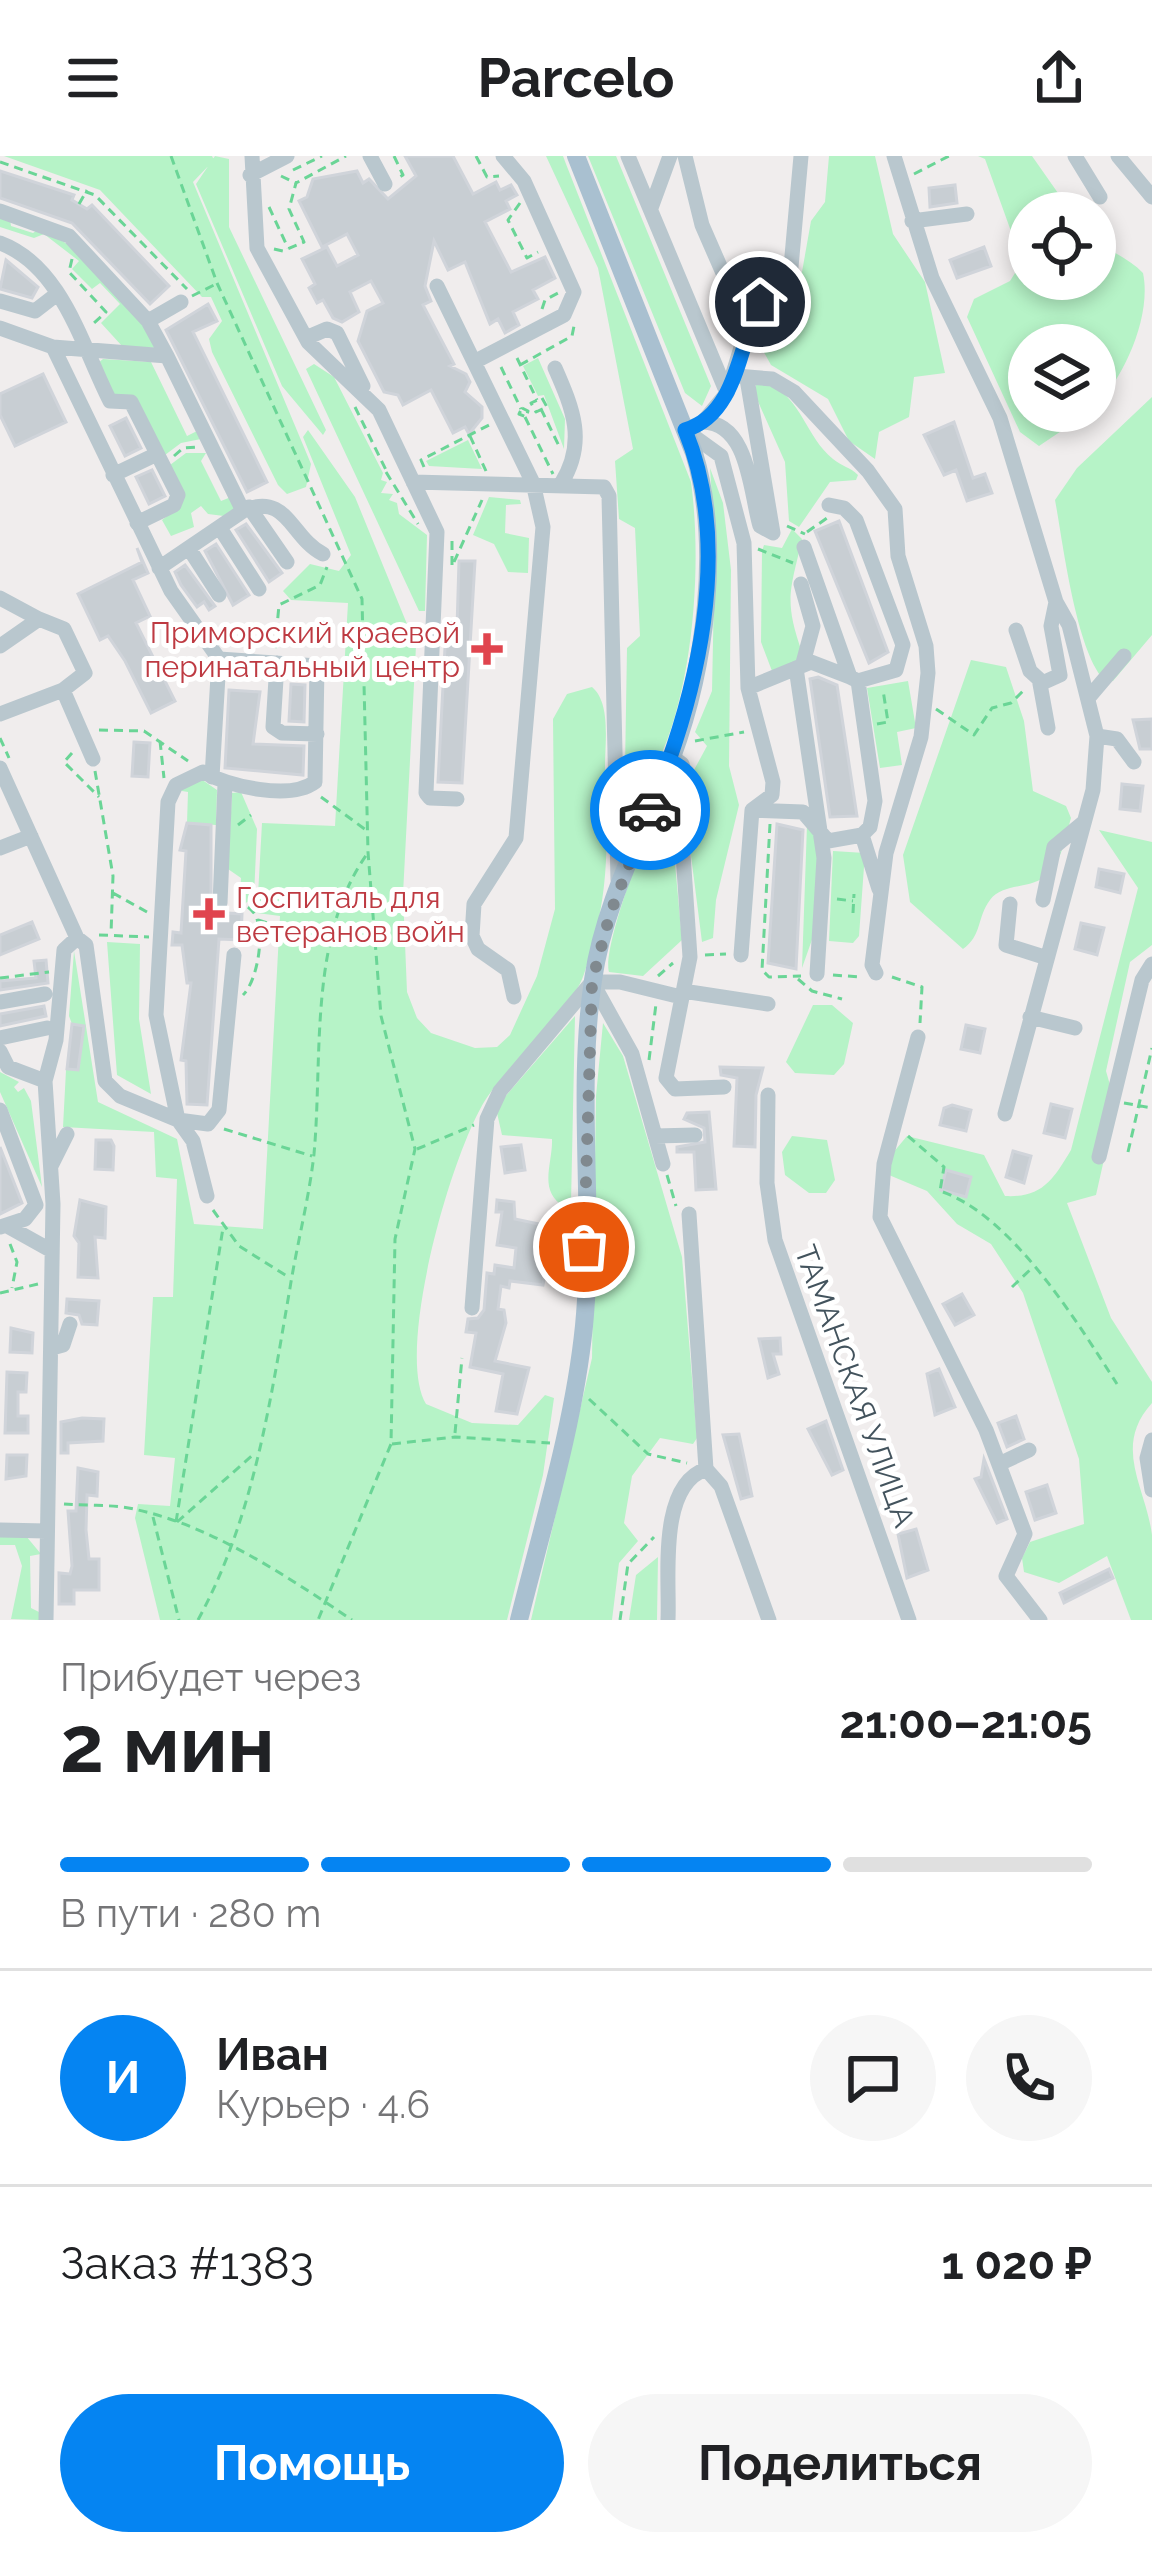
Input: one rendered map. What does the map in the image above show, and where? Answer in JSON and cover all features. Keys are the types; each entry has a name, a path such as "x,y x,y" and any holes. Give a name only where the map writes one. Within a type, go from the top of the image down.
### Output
{"main road":[{"path":"519,1620 584,1323 585,1096 592,982 618,889 672,755 694,676 706,544 694,426 576,156"}],"street":[{"path":"252,156 257,248 306,338 360,399 413,482 436,532 446,565 426,793 430,798 457,800"},
{"path":"250,175 286,156"},
{"path":"370,156 385,184"},
{"path":"628,156 727,393"},
{"path":"651,208 670,156"},
{"path":"685,156 702,225 747,328"},
{"path":"694,426 720,424 733,435 760,526 769,534 775,526 741,378 747,328 791,267 802,156"},
{"path":"894,156 932,278 1000,418 1056,602 1069,625 1097,736 1085,822 1044,957 1005,1114"},
{"path":"1075,156 1097,192"},
{"path":"1118,156 1152,197"},
{"path":"484,364 564,315 574,292 524,182 502,161"},
{"path":"0,211 57,229 148,321 246,509 287,562"},
{"path":"912,221 967,214"},
{"path":"0,243 33,258 57,294 110,401 131,402 158,454 177,501 137,524"},
{"path":"437,286 484,364 537,479 543,527 516,838 482,891 472,922 478,949 508,970 514,997"},
{"path":"0,302 35,310 57,294"},
{"path":"148,321 187,299"},
{"path":"0,328 53,347 82,344 167,356"},
{"path":"306,338 327,329 337,333 360,399"},
{"path":"53,347 158,568 220,659 214,778 220,896"},
{"path":"555,368 576,415 576,445 558,477"},
{"path":"694,426 741,378 772,379 794,392 892,504 898,556 927,653 921,737 886,853 872,965 878,974"},
{"path":"694,426 721,456 744,544 748,688 774,789 752,810 741,955"},
{"path":"113,476 158,454"},
{"path":"413,482 492,483 558,477 596,484 609,496 618,889"},
{"path":"158,568 246,509 265,503 280,508 323,554"},
{"path":"831,510 844,508 856,520 903,645 902,664"},
{"path":"220,528 259,589"},
{"path":"190,550 219,596"},
{"path":"752,810 803,812 828,841 862,835 875,815 854,679 798,551"},
{"path":"802,584 813,626 800,666 820,831 822,898 810,974"},
{"path":"0,598 64,629 85,674 63,690 0,714"},
{"path":"1041,683 1060,675 1051,626 1056,602"},
{"path":"0,646 39,619"},
{"path":"1016,630 1030,671 1041,683 1048,728"},
{"path":"748,688 800,666 854,679 880,677 927,653"},
{"path":"1090,696 1124,656"},
{"path":"207,1196 193,1141 178,1120 156,1015 168,802 176,785 214,778 295,790 315,782 317,734 317,666 220,659"},
{"path":"276,663 273,727 282,733 317,734"},
{"path":"63,690 86,733 93,759"},
{"path":"1097,736 1117,739 1134,761"},
{"path":"672,755 682,764 689,797 682,839 691,931 667,1084 675,1089 724,1087"},
{"path":"0,768 77,938 86,945 110,1091 178,1120 208,1124 219,1110 234,955"},
{"path":"1043,900 1054,848 1085,822"},
{"path":"862,835 884,895"},
{"path":"0,848 31,836"},
{"path":"1010,904 1006,945 1044,957"},
{"path":"46,1620 52,1204 45,1082 56,1040 65,945 77,938"},
{"path":"1099,1157 1142,980 1152,964"},
{"path":"592,982 769,1004"},
{"path":"592,982 623,1034 647,1091 663,1164"},
{"path":"472,1308 487,1119 500,1091 592,982"},
{"path":"0,1002 44,994"},
{"path":"1030,1017 1075,1028"},
{"path":"0,1038 47,1028"},
{"path":"918,1037 880,1197 880,1217 946,1342 999,1464 1025,1534 1006,1576 1040,1620"},
{"path":"0,1052 8,1067 45,1082"},
{"name":"ТАМАНСКАЯ УЛИЦА","path":"768,1095 767,1183 775,1240 909,1620"},
{"path":"0,1110 35,1196 34,1213"},
{"path":"51,1166 68,1133"},
{"path":"655,1136 694,1135"},
{"path":"4,1227 52,1204"},
{"path":"668,1620 673,1521 683,1489 700,1472 689,1215"},
{"path":"4,1227 52,1251"},
{"path":"52,1348 63,1345 70,1324"},
{"path":"1152,1441 1147,1458 1152,1490"},
{"path":"999,1464 1029,1450"},
{"path":"700,1472 721,1486 769,1620"},
{"path":"0,1530 46,1532"}],"path":[{"path":"16,167 18,156"},
{"path":"171,156 217,283 362,599 368,852 381,1016 415,1150 395,1239 389,1356 391,1444 318,1620"},
{"path":"281,176 322,156"},
{"path":"332,163 334,156"},
{"path":"272,248 288,249 304,242 289,208 296,183 346,156"},
{"path":"385,184 403,175 394,156"},
{"path":"902,180 950,156"},
{"path":"478,157 487,177 512,177 502,161"},
{"path":"0,162 87,190 187,299 217,283"},
{"path":"271,172 296,183"},
{"path":"79,204 87,190"},
{"path":"532,212 524,196 508,220 527,258 549,247"},
{"path":"268,206 288,249"},
{"path":"517,238 528,232"},
{"path":"80,248 69,272 106,311 82,344"},
{"path":"538,322 544,300 570,286 566,303"},
{"path":"534,344 539,354"},
{"path":"515,354 537,400"},
{"path":"484,364 499,363 558,477 537,479"},
{"path":"542,398 547,407 542,410 527,411 542,398"},
{"path":"360,399 386,470"},
{"path":"542,410 561,450"},
{"path":"428,472 421,460 493,423"},
{"path":"468,472 487,472 469,435"},
{"path":"566,460 568,446"},
{"path":"176,455 191,448"},
{"path":"446,565 492,483"},
{"path":"775,526 790,526 806,536 813,523 831,510"},
{"path":"446,565 453,541"},
{"path":"754,546 771,558 795,563 798,551"},
{"path":"276,663 278,608 326,579 323,554"},
{"path":"864,726 889,722 880,677"},
{"path":"925,700 974,735 992,709 1041,683"},
{"path":"100,799 64,761 86,733 144,731 214,778"},
{"path":"702,741 746,733"},
{"path":"160,740 160,774 176,785"},
{"path":"93,759 113,893 110,935 158,938"},
{"path":"315,782 330,806 368,831"},
{"path":"771,811 762,970 769,977 796,978 878,974 922,987 918,1037"},
{"path":"198,1620 234,1548 259,1450 314,1157 330,943 340,896 368,852"},
{"path":"113,893 159,919"},
{"path":"220,896 257,920 274,921 330,943"},
{"path":"822,898 854,897 853,914"},
{"path":"230,998 247,992 254,979 257,920"},
{"path":"0,977 62,970"},
{"path":"796,978 812,991 842,999"},
{"path":"647,1091 658,991"},
{"path":"1128,1152 1152,1048"},
{"path":"1113,1100 1152,1108"},
{"path":"415,1150 487,1119"},
{"path":"208,1124 314,1157"},
{"path":"898,1127 944,1167 940,1191 965,1201 1034,1267 1117,1384"},
{"path":"663,1164 680,1215 689,1215"},
{"path":"207,1196 223,1228 239,1246 291,1279"},
{"path":"4,1227 17,1262 12,1288"},
{"path":"176,1523 223,1228"},
{"path":"1012,1287 1034,1267"},
{"path":"0,1293 27,1285"},
{"path":"455,1437 462,1358"},
{"path":"574,1385 648,1454 678,1456 700,1472"},
{"path":"391,1444 455,1437 561,1444"},
{"path":"176,1523 259,1450"},
{"path":"47,1503 137,1509 176,1523 234,1548 352,1620"},
{"path":"153,1515 179,1620"},
{"path":"620,1620 628,1564 673,1521"}],"green space":[{"path":"4,156 212,156 214,160 193,182 311,464 306,487 287,494 278,485 212,352 209,339 222,321 211,297 202,297 100,190"},
{"path":"215,156 229,159 229,227 326,430 323,435 282,386 196,184"},
{"path":"546,156 563,156 691,482 696,556 684,681 661,757 644,788 631,784 625,768 627,648 640,636 635,528 619,519 615,461 633,449 598,268"},
{"path":"588,156 616,156 711,386 702,406 685,393"},
{"path":"829,156 875,156 893,234 925,282 945,373 914,377 909,417 879,432 875,459 849,441 828,399 771,365 760,345 766,319 802,272 811,221 825,202"},
{"path":"978,156 1032,156 1057,192 1008,192 1008,223 985,159"},
{"path":"0,216 10,219 11,226 33,233 40,228 91,264 122,296 157,348 122,346 101,323 120,304 100,283 92,289 72,269 79,261 44,234 34,238 0,227"},
{"path":"1116,253 1143,273 1145,290 1139,327 1116,380 1116,324 1008,324 1008,406 967,317 974,299 1008,282 1008,300 1116,300"},
{"path":"538,358 565,419 564,449 544,395 538,396 523,366"},
{"path":"103,359 151,362 187,436 197,431 201,439 181,443 165,455 136,397 113,394 98,363"},
{"path":"314,364 334,377 383,473 381,480 387,482 381,493 393,494 389,500 397,503 399,514 427,535 425,611 419,611 306,369"},
{"path":"768,383 789,399 824,450 858,475 856,480 830,482 799,527 789,521 785,462 756,397 756,385"},
{"path":"1152,397 1152,635 1113,681 1106,682 1086,648 1055,500 1077,468"},
{"path":"308,430 355,497 416,646 403,894 407,992 417,1018 431,1033 475,1048 497,1047 510,1035 537,976 555,909 553,719 567,694 592,687 604,713 605,871 599,920 584,974 567,1005 498,1082 474,1121 432,1249 417,1341 418,1378 426,1404 472,1423 518,1425 545,1395 554,1398 543,1475 507,1620 160,1620 135,1518 138,1504 170,1506 175,1458 144,1455 153,1297 173,1297 177,1179 156,1177 154,1132 63,1127 66,1070 78,1070 84,1026 72,1024 69,1016 74,951 98,1102 177,1139 194,1224 263,1229 280,916 257,913 262,823 335,826 348,603 291,600 283,591 310,564 339,571 351,555 303,437"},
{"path":"1020,432 1060,432 1039,446"},
{"path":"468,440 482,469 429,466 426,461"},
{"path":"186,453 206,453 201,461 221,501 231,497 235,510 224,516 208,514 201,506 191,513 194,527 171,536 162,520 176,509 170,465"},
{"path":"710,468 723,503 731,570 729,766 739,805 716,900 713,938 702,942 689,840 694,770 707,746 695,732 712,691 715,543"},
{"path":"489,497 520,500 521,504 506,505 505,533 529,538 528,573 508,572 494,544 473,535"},
{"path":"792,529 802,539 791,606 802,652 798,660 772,671 761,642 762,551 764,545 782,548"},
{"path":"971,660 1006,667 1024,721 1033,791 1066,806 1071,818 1061,854 1050,872 1036,882 996,894 963,949 910,902 903,855"},
{"path":"908,681 916,728 897,732 902,765 880,768 867,688"},
{"path":"676,776 682,795 673,842 682,940 643,976 609,972 613,934 632,874"},
{"path":"201,779 217,790 216,825 187,823 188,792 176,790"},
{"path":"241,792 257,829 254,896 239,909 241,878 228,869 232,793"},
{"path":"807,825 818,836 814,934 802,968"},
{"path":"1099,830 1152,842 1152,945 1130,962 1106,1071 1116,1106 1096,1195 1067,1203 1111,1318 1152,1382 1152,1403 1140,1419 1133,1451 1152,1535 1152,1620 1131,1620 1107,1556 1059,1583 1024,1572 1022,1558 1030,1542 1084,1524 1079,1459 1023,1293 991,1244 957,1224 927,1191 889,1175 892,1154 907,1136 984,1155 1005,1196 1037,1190 1065,1161 1138,888"},
{"path":"833,851 865,853 859,936 853,943 829,941"},
{"path":"107,942 140,944 139,1019 151,1094 117,1075"},
{"path":"813,1005 832,1005 853,1023 844,1064 834,1075 795,1073 786,1062"},
{"path":"575,1016 571,1203 565,1207 556,1201 549,1185 552,1139 502,1135 497,1113 503,1099"},
{"path":"603,1023 623,1056 682,1257 697,1438 693,1444 660,1438 632,1476 624,1523 638,1541 619,1563 612,1620 531,1620 592,1358 596,1096"},
{"path":"0,1072 19,1082 14,1087 18,1092 24,1088 31,1101 42,1187 0,1092"},
{"path":"792,1136 827,1140 835,1180 826,1193 809,1193 785,1175 782,1152"},
{"path":"0,1535 26,1536 41,1554 30,1556 31,1608 39,1612 39,1620 11,1619 22,1566 15,1545 0,1545"},
{"path":"658,1557 657,1620 629,1620 636,1575"}],"building":[{"path":"405,156 453,156 473,194 496,182 500,190 511,185 517,195 506,201 510,209 485,222 511,272 545,257 555,278 533,290 538,299 513,312 519,325 505,333 498,319 490,324 465,262 448,270 434,241 425,286 431,301 423,305 454,364 450,366 466,374 470,382 465,392 482,407 482,418 469,434 465,427 453,433 431,390 403,405 398,395 384,392 358,341 367,311 383,303 371,281 350,292 359,312 342,322 333,318 323,300 317,303 309,288 315,284 302,259 327,247 337,266 358,255 347,234 322,247 299,201 307,197 313,179 357,171 363,183 369,179 388,199 416,176"},
{"path":"0,171 74,195 72,200 87,209 92,205 169,286 150,304 72,223 0,198"},
{"path":"955,185 957,203 930,207 929,188"},
{"path":"984,247 991,266 957,278 950,260"},
{"path":"6,260 38,287 32,298 0,289"},
{"path":"208,304 217,321 193,332 267,482 247,492 166,330"},
{"path":"43,374 66,422 15,446 0,415 0,394"},
{"path":"126,418 141,448 125,456 110,426"},
{"path":"954,422 973,478 985,474 992,493 967,501 956,470 944,475 924,435"},
{"path":"152,470 165,496 149,504 136,477"},
{"path":"839,521 888,652 869,663 815,531"},
{"path":"246,524 282,573 269,582 236,530"},
{"path":"216,544 249,595 233,605 205,551"},
{"path":"137,548 148,573 133,580 150,616 136,623 175,701 151,713 108,636 100,640 78,594 142,562"},
{"path":"459,561 475,561 462,783 438,782 446,628 457,628"},
{"path":"185,565 215,606 209,610 204,602 197,607 181,585 175,572"},
{"path":"818,677 837,685 857,816 830,817 810,679"},
{"path":"291,684 305,685 304,722 289,721"},
{"path":"229,690 260,692 253,744 304,746 303,775 225,768"},
{"path":"1152,719 1152,749 1140,749 1133,720"},
{"path":"134,742 150,743 148,777 132,776"},
{"path":"1122,784 1143,786 1140,811 1120,809"},
{"path":"187,823 211,825 211,912 242,914 241,940 219,939 207,1105 187,1104 186,1061 181,1060 191,983 187,983 182,945 172,945 173,932 181,933 186,851 180,850"},
{"path":"777,824 803,830 796,969 768,963"},
{"path":"1099,869 1124,874 1120,893 1096,887"},
{"path":"32,922 39,939 0,955 0,935"},
{"path":"1081,923 1104,928 1097,955 1075,949"},
{"path":"46,960 48,983 0,990 0,981 36,978 34,961"},
{"path":"44,1006 46,1016 0,1026 0,1014"},
{"path":"72,1024 84,1026 78,1070 67,1069"},
{"path":"966,1025 985,1029 980,1053 961,1049"},
{"path":"720,1067 763,1068 756,1095 755,1147 734,1146 737,1078 721,1075"},
{"path":"1051,1104 1072,1109 1065,1138 1044,1133"},
{"path":"944,1108 971,1110 966,1131 940,1125"},
{"path":"709,1112 716,1189 696,1190 694,1152 677,1152 677,1147 705,1142 704,1128 684,1119 687,1113"},
{"path":"96,1140 111,1140 113,1170 95,1169"},
{"path":"521,1145 525,1170 505,1173 501,1147"},
{"path":"0,1147 22,1203 0,1214"},
{"path":"1013,1151 1031,1156 1024,1183 1006,1177"},
{"path":"946,1170 971,1177 966,1197 941,1190"},
{"path":"80,1200 106,1207 105,1238 95,1237 98,1278 78,1277 79,1243 74,1236"},
{"path":"497,1200 514,1202 515,1219 553,1227 543,1285 510,1281 509,1288 501,1286 498,1309 504,1310 506,1323 495,1361 529,1368 517,1414 496,1411 503,1374 470,1367 476,1333 466,1332 468,1319 478,1318 484,1310 487,1273 494,1274 495,1265 514,1268 516,1248 497,1245 502,1212 496,1212"},
{"path":"962,1294 974,1315 955,1325 943,1304"},
{"path":"67,1299 99,1301 97,1325 82,1324 79,1315 66,1313"},
{"path":"11,1328 33,1333 32,1353 10,1352"},
{"path":"780,1338 781,1354 773,1354 779,1374 768,1378 759,1339"},
{"path":"939,1369 955,1407 935,1415 927,1374"},
{"path":"7,1372 27,1373 26,1392 18,1392 18,1416 28,1416 28,1433 5,1433"},
{"path":"1016,1416 1024,1439 1007,1447 998,1423"},
{"path":"104,1419 103,1441 68,1443 68,1453 61,1453 61,1422"},
{"path":"826,1421 843,1470 832,1475 808,1429"},
{"path":"739,1434 752,1496 741,1499 723,1435"},
{"path":"7,1455 27,1455 26,1476 6,1479"},
{"path":"984,1459 1007,1519 997,1523 975,1479 981,1477"},
{"path":"78,1468 98,1472 97,1496 87,1495 86,1530 89,1559 99,1559 99,1590 74,1590 74,1604 59,1604 59,1573 70,1574 72,1566 68,1511 76,1511"},
{"path":"1047,1485 1056,1513 1035,1520 1026,1492"},
{"path":"916,1529 928,1570 907,1578 898,1534"},
{"path":"1109,1569 1113,1578 1064,1603 1060,1593"}],"way so far":[{"path":"584,1247 592,982 618,889 650,810"}],"place":[{"name":"Приморский краевой перинатальный центр","path":"487,649"},
{"name":"Госпиталь для ветеранов войн","path":"209,914"}],"route":[{"path":"650,810 688,704 698,652 706,514 703,480 685,430 703,422 727,393 760,302"}]}
